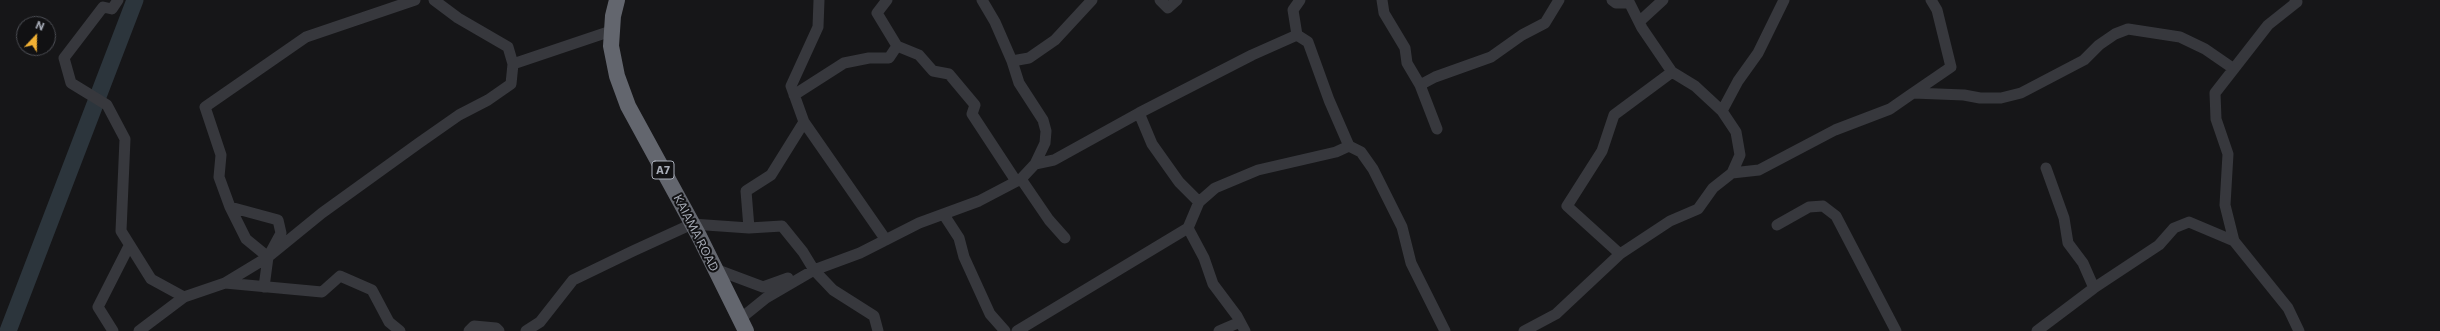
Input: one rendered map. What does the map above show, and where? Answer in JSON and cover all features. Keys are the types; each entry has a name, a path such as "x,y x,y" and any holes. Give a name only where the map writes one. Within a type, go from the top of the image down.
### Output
{"highway":[{"name":"KAIAMA ROAD","path":"616,0 611,31 613,60 628,106 692,224 743,325"}],"street":[{"path":"118,0 112,10 103,7 64,58 71,83 107,104 125,139 121,231 151,279 184,297"},
{"path":"268,257 246,239 230,208 219,177 221,155 205,107 306,37 415,0"},
{"path":"139,331 184,297 225,283 268,257 322,213 419,143 459,115 488,100 511,84 513,64 508,47 458,18 434,0"},
{"path":"819,0 818,27 792,86 794,95 804,122 886,240"},
{"path":"887,0 877,13 897,46 919,55 933,70 949,74 975,105 972,114 1018,180 1065,238"},
{"path":"715,269 764,287 814,270 886,240 919,223 979,201 1018,180 1035,164 1045,143 1046,131 1043,120 1019,83 1012,61 995,22 982,0"},
{"path":"1012,61 1029,58 1055,40 1092,0"},
{"path":"1160,0 1168,8 1177,0"},
{"path":"1300,0 1293,10 1297,35 1308,42 1329,100 1349,146 1361,152 1373,169 1402,227 1411,263 1445,331"},
{"path":"1382,0 1384,13 1405,48 1407,63 1420,86 1437,128"},
{"path":"1420,86 1435,77 1490,58 1522,35 1545,23 1559,0"},
{"path":"1524,331 1556,314 1620,254 1670,221 1698,209 1713,188 1732,172 1740,155 1736,132 1722,111 1695,86 1672,72 1639,22 1628,2 1616,3 1612,0"},
{"path":"1639,22 1664,0"},
{"path":"1722,111 1738,81 1758,53 1784,0"},
{"path":"1732,172 1759,170 1836,130 1890,109 1951,67 1937,10 1931,0"},
{"path":"2298,1 2268,26 2215,93 2216,119 2228,154 2225,205 2234,241 2288,308 2299,331"},
{"path":"1913,93 1994,98 2021,93 2084,60 2104,41 2128,30 2180,37 2205,49 2234,69"},
{"path":"513,64 611,31"},
{"path":"1035,164 1054,160 1139,113 1252,55 1297,35"},
{"path":"794,95 844,63 869,58 889,58 897,46"},
{"path":"1620,254 1567,206 1602,151 1614,115 1672,72"},
{"path":"1139,113 1152,144 1179,182 1199,202"},
{"path":"749,228 746,191 771,175 804,122"},
{"path":"1017,331 1188,228 1199,202 1215,188 1258,170 1336,152 1349,146"},
{"path":"2046,168 2064,218 2068,243 2083,263 2094,288"},
{"path":"1777,225 1809,208 1823,206 1836,216 1896,331"},
{"path":"230,208 278,220 281,233 268,257 264,287"},
{"path":"944,215 959,238 964,256 977,289 990,314 1005,331"},
{"path":"2037,331 2094,288 2159,245 2174,228 2190,222 2234,241"},
{"path":"526,331 540,322 573,280 692,224 749,228 782,226 803,252 814,270 833,290 874,316 878,331"},
{"path":"1188,228 1204,258 1213,284 1242,326 1219,331"},
{"path":"113,331 98,307 129,246"},
{"path":"743,325 766,298 814,270"},
{"path":"225,283 322,292 340,276 372,290 389,322 400,331"},
{"path":"469,331 474,326 496,328 499,331"}],"waterway":[{"path":"8,331 135,0"}]}
